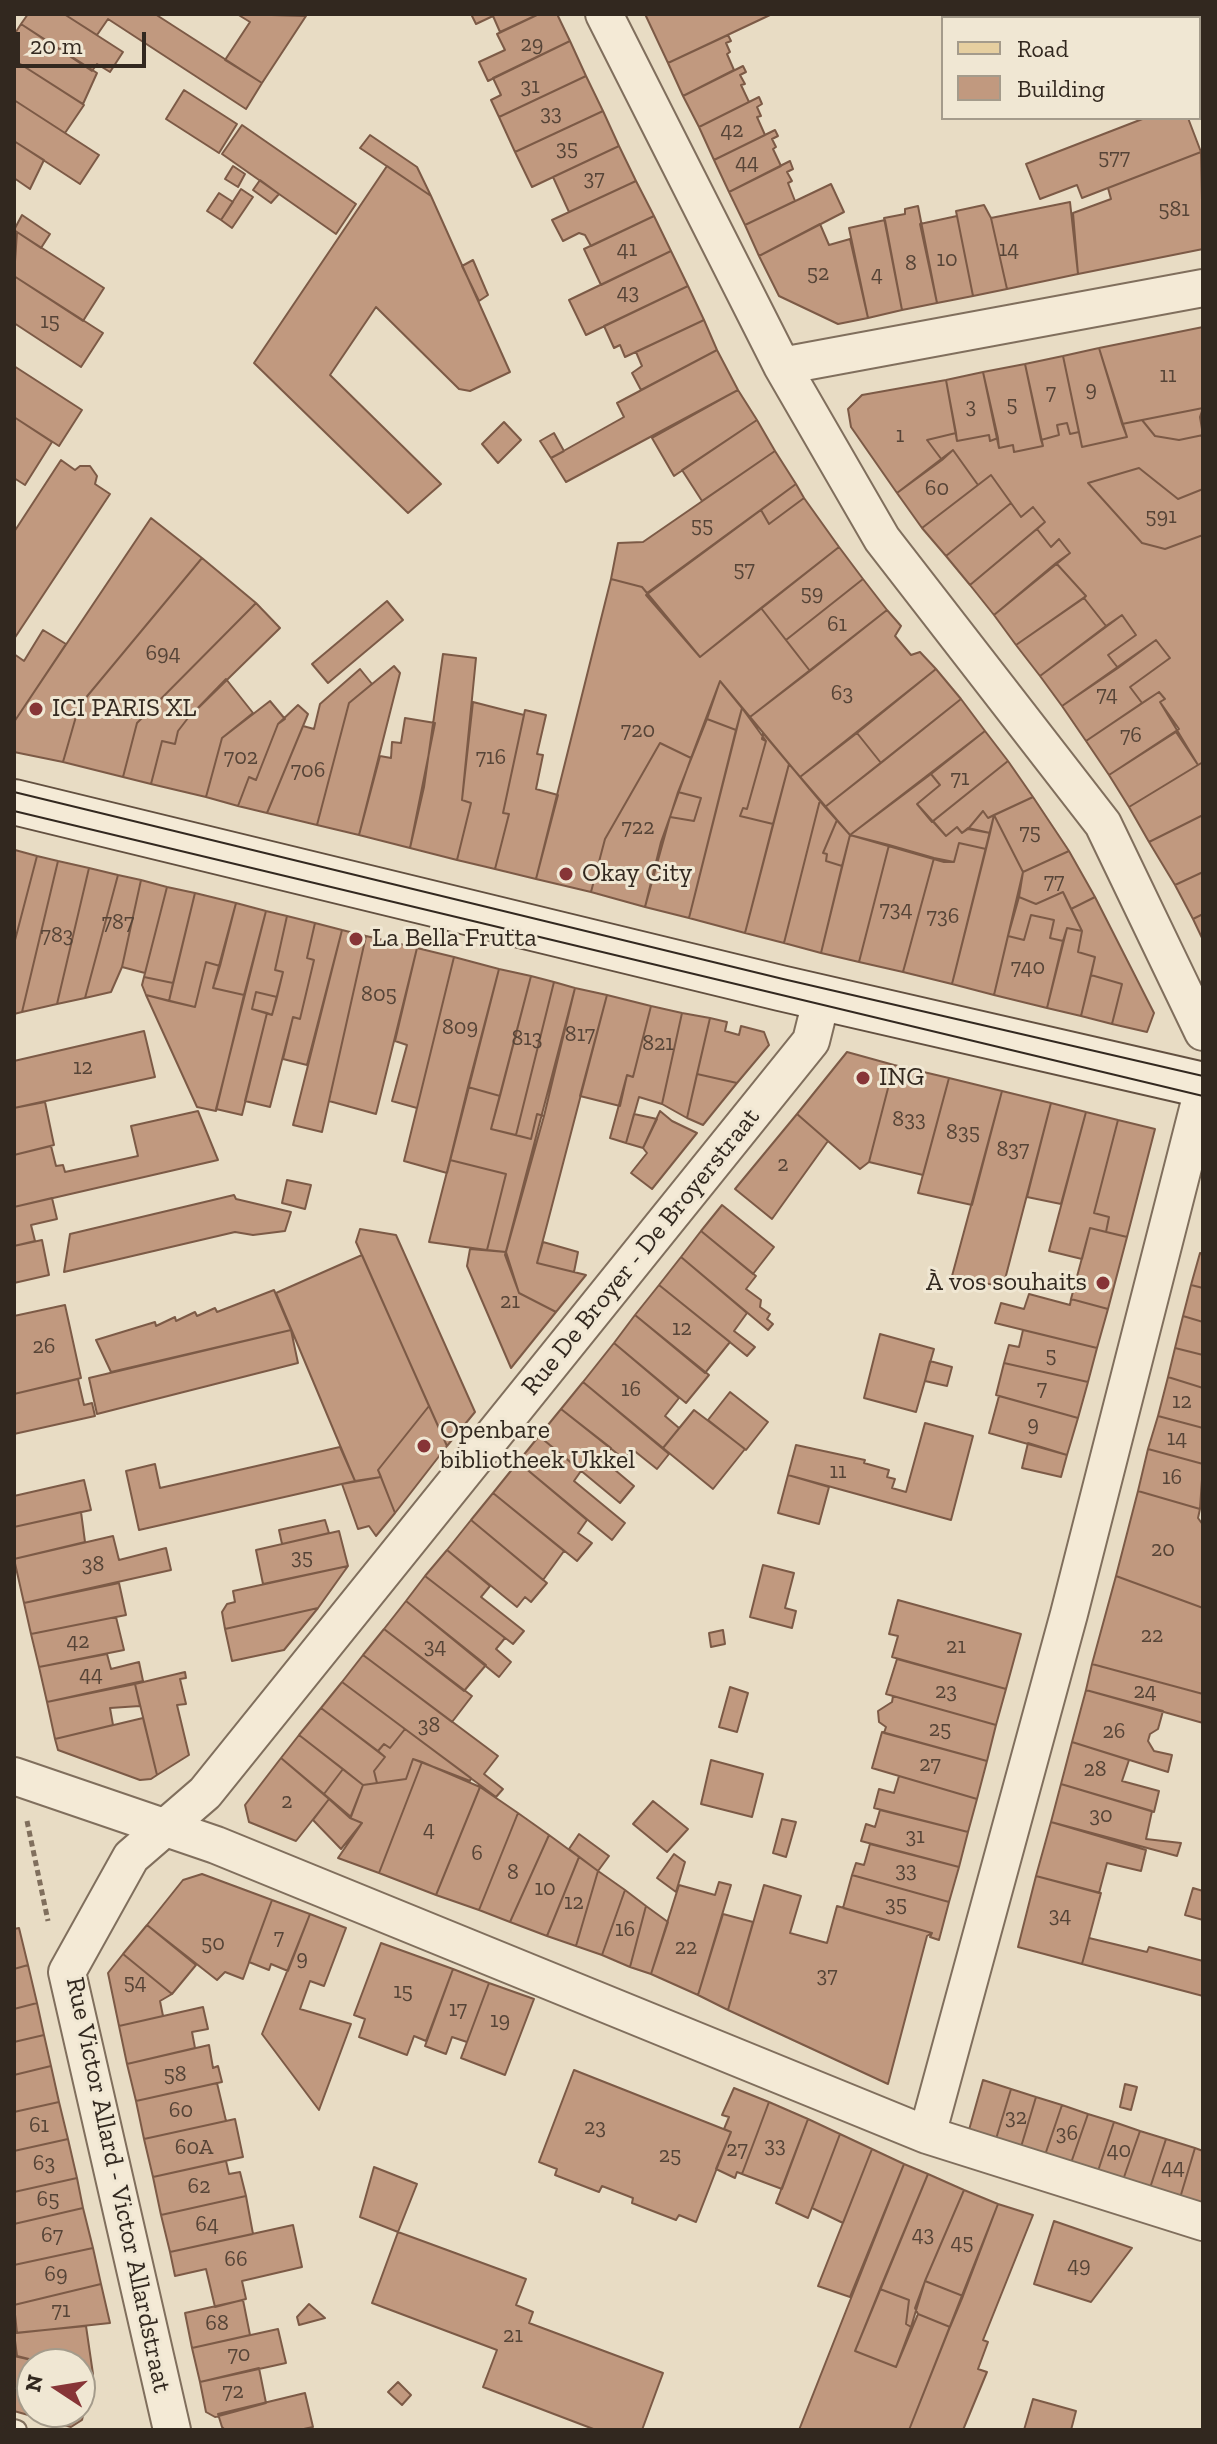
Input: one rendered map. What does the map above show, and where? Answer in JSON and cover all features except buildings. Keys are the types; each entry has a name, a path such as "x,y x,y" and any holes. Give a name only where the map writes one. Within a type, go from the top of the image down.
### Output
{"main road":[{"path":"14,802 1203,1087"}],"street":[{"path":"604,14 782,366 882,539 1103,824 1203,1032"},
{"path":"782,366 1203,288"},
{"name":"Rue De Broyer - De Broyerstraat","path":"165,1828 205,1793 811,1041 822,997"},
{"path":"927,2135 1069,1614 1203,1087"},
{"path":"15,1771 216,1845 927,2135 1203,2222"},
{"name":"Rue Victor Allard - Victor Allardstraat","path":"165,1828 131,1857 67,1972 172,2430"}],"path":[{"path":"15,1771 54,1948 67,1972"}],"tram line":[{"path":"14,792 783,979 1203,1076"},
{"path":"14,811 1203,1096"}],"place":[{"name":"ICI PARIS XL","path":"36,709"},
{"name":"Okay City","path":"566,874"},
{"name":"La Bella Frutta","path":"356,939"},
{"name":"ING","path":"863,1078"},
{"name":"À vos souhaits","path":"1103,1283"},
{"name":"Openbare bibliotheek Ukkel","path":"424,1446"}]}
